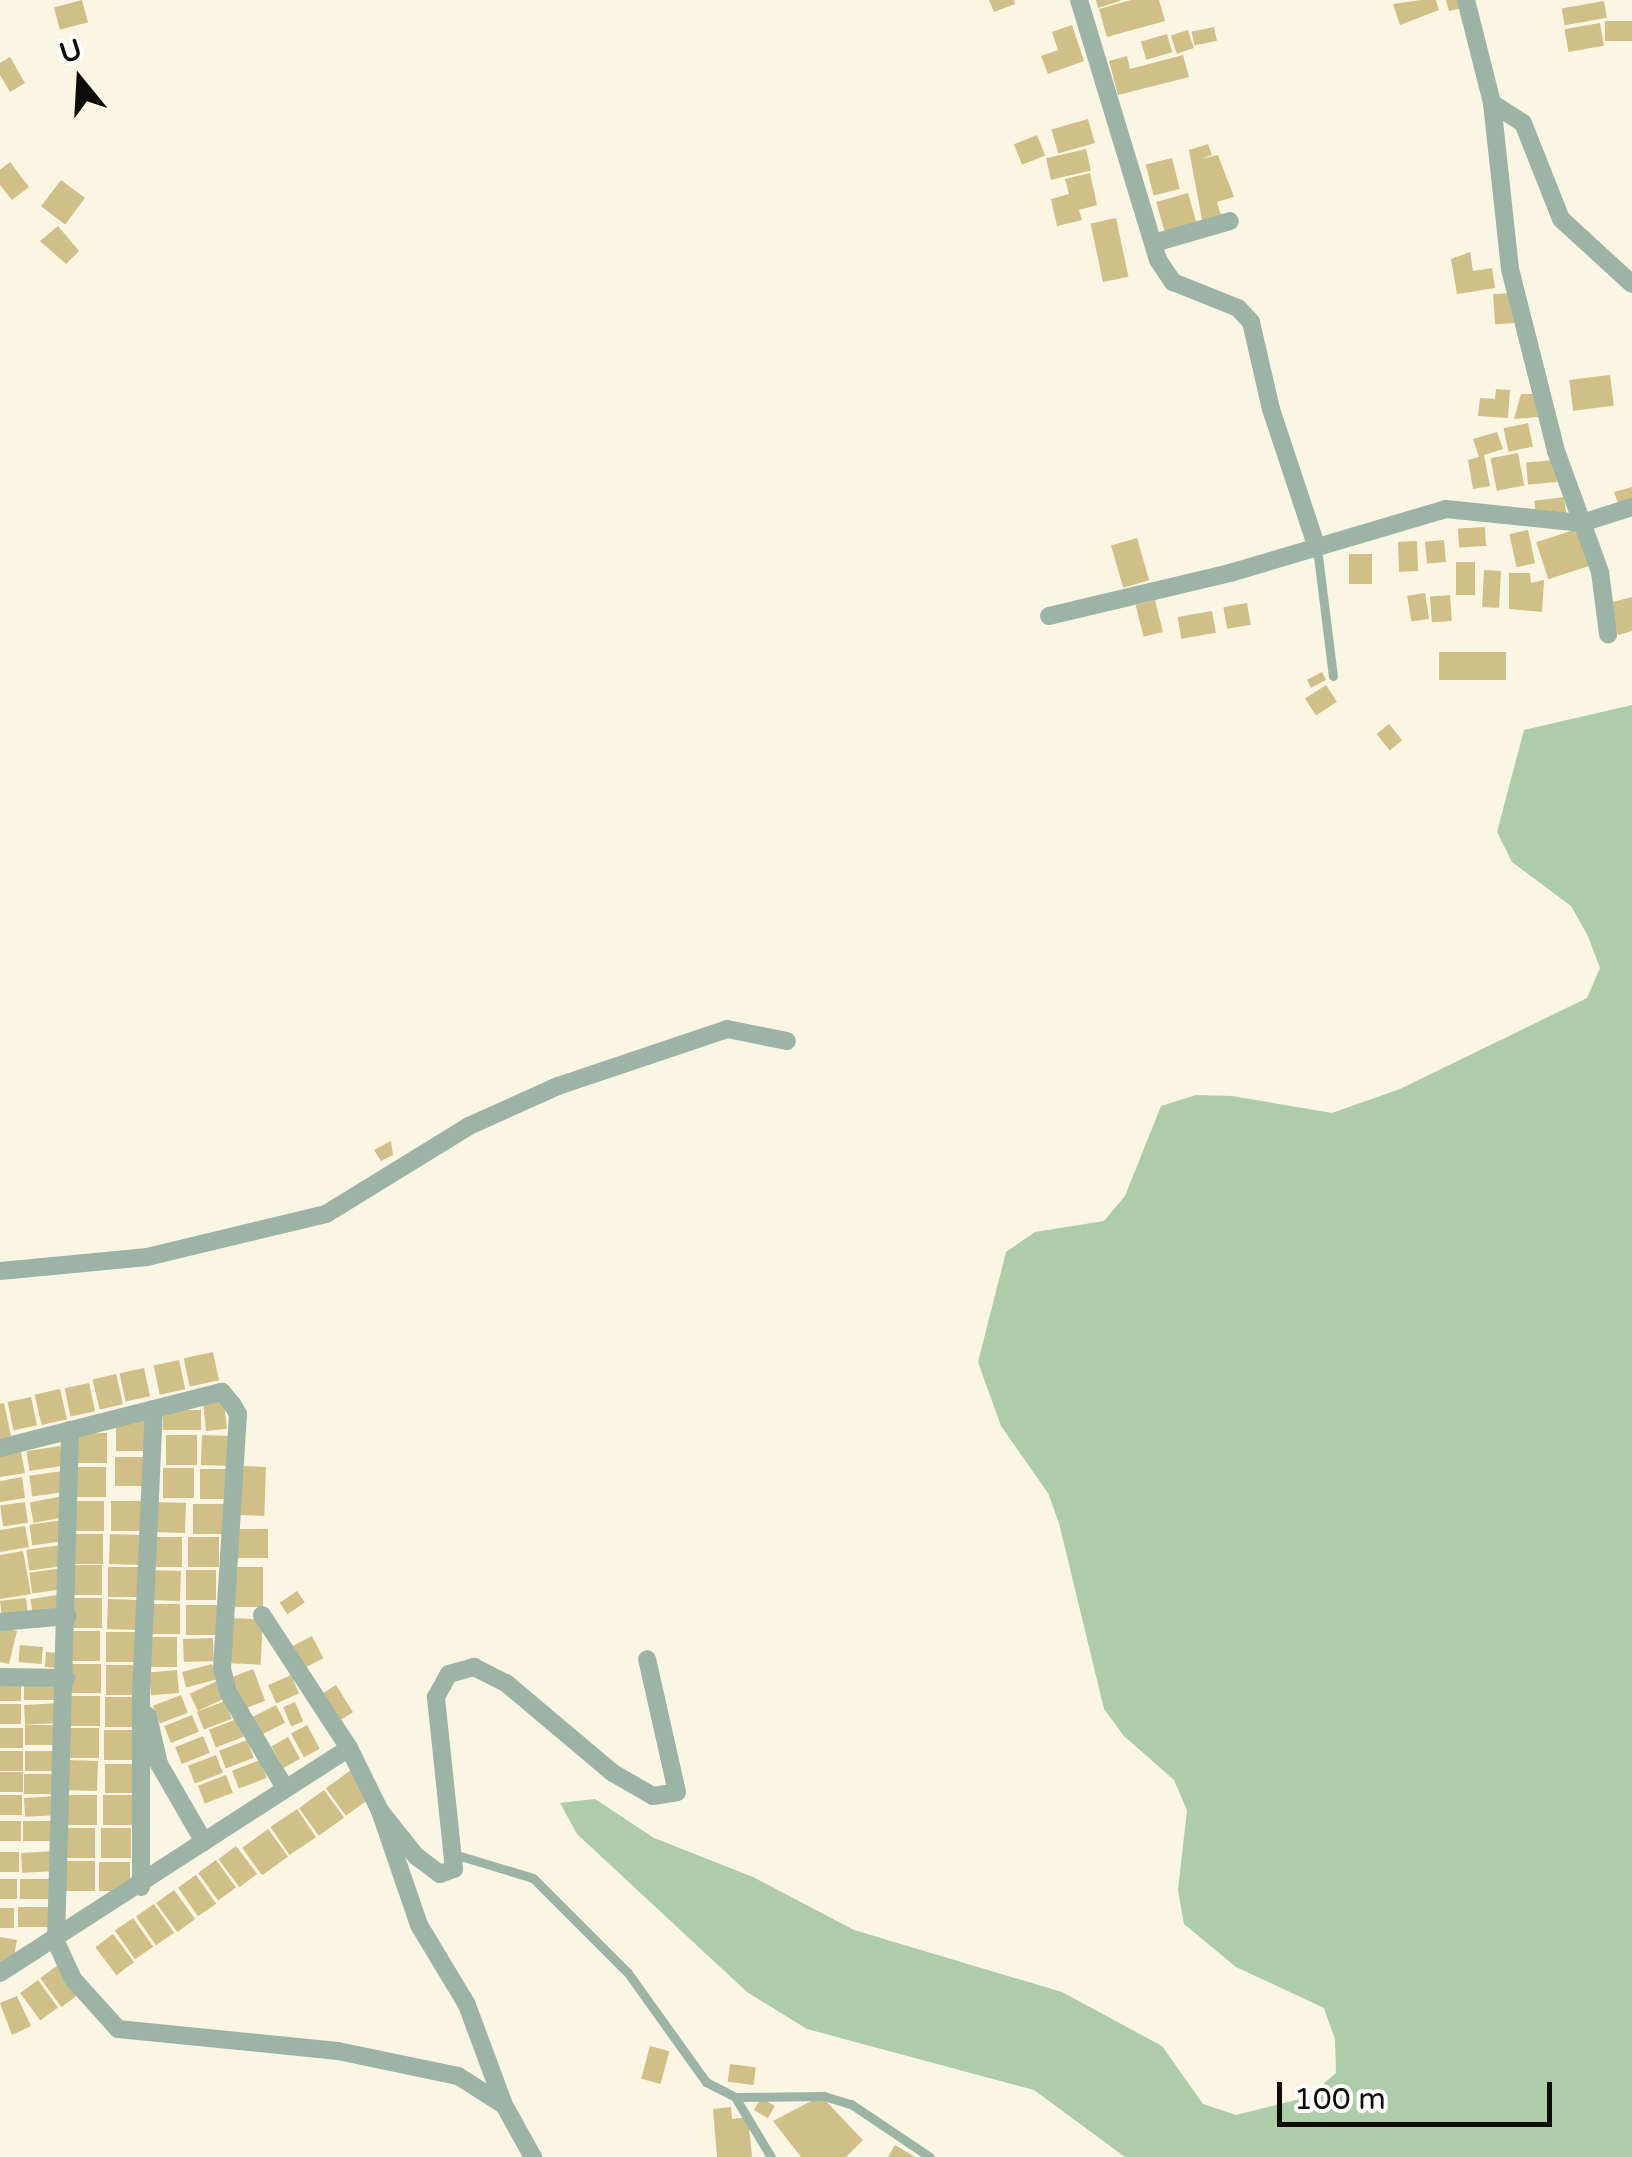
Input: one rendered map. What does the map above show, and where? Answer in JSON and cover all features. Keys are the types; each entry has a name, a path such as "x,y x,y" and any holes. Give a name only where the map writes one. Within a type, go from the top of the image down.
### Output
{"street":[{"path":"1079,0 1154,243 1173,282 1238,308 1251,322 1270,410 1318,548"},
{"path":"1466,0 1492,103 1510,268 1556,452 1600,572 1608,634"},
{"path":"1492,103 1518,116 1562,219 1632,284"},
{"path":"1154,243 1230,220"},
{"path":"1048,616 1318,548 1446,509 1582,524 1632,507"},
{"path":"0,1271 69,1270 147,1257 326,1214 468,1126 558,1086 727,1029 787,1040"},
{"path":"0,1448 222,1392 238,1414 222,1670 228,1692 285,1788"},
{"path":"141,1886 141,1694 154,1409"},
{"path":"70,1430 68,1616 56,1942 88,2001 118,2030 338,2051 458,2076 504,2105"},
{"path":"262,1615 348,1748 380,1811 419,1924 474,2020 504,2105 532,2157"},
{"path":"0,1622 68,1616"},
{"path":"380,1811 416,1856 440,1874 454,1869 457,1855 436,1697 440,1684 474,1668 500,1678 613,1773 666,1797 680,1786 647,1659"},
{"path":"0,1676 66,1678"},
{"path":"141,1694 159,1764 204,1842"},
{"path":"0,1973 56,1942 348,1748"}],"lane":[{"path":"1318,548 1332,676"},
{"path":"457,1855 533,1878 628,1973 706,2082 736,2097 824,2096 851,2104 930,2157"},
{"path":"736,2097 772,2157"}],"green space":[{"path":"1632,705 1632,2157 1125,2157 1034,2090 807,2029 747,1992 577,1834 560,1803 595,1799 654,1838 753,1877 854,1930 1062,1992 1162,2046 1203,2104 1236,2115 1308,2097 1336,2073 1335,2039 1324,2008 1236,1967 1184,1924 1178,1890 1187,1810 1174,1780 1124,1736 1104,1709 1059,1523 1048,1493 1001,1426 978,1362 1006,1252 1035,1232 1104,1221 1125,1196 1161,1106 1196,1095 1232,1096 1332,1113 1400,1089 1587,998 1600,968 1588,936 1571,906 1512,862 1497,832 1524,730"}],"building":[{"path":"82,0 88,22 60,30 54,8"},
{"path":"989,0 1014,0 1015,4 994,12"},
{"path":"1096,0 1120,0 1120,1 1098,8"},
{"path":"1131,0 1159,0 1165,21 1107,37 1099,9"},
{"path":"1436,0 1439,10 1400,25 1393,4"},
{"path":"1446,0 1461,0 1463,8 1449,11"},
{"path":"1604,1 1607,18 1565,25 1562,8"},
{"path":"1605,21 1632,21 1632,41 1605,41"},
{"path":"1600,23 1604,46 1569,52 1565,29"},
{"path":"1072,25 1084,61 1048,74 1041,56 1058,50 1052,32"},
{"path":"1214,27 1217,41 1194,45 1192,32"},
{"path":"1188,30 1194,48 1177,54 1171,36"},
{"path":"1167,34 1172,52 1146,60 1141,41"},
{"path":"1183,55 1189,77 1118,95 1109,61 1127,56 1130,69"},
{"path":"10,57 25,83 10,92 0,75 0,63"},
{"path":"1088,119 1095,143 1058,154 1051,129"},
{"path":"1037,135 1045,155 1022,165 1014,144"},
{"path":"1208,144 1212,155 1201,159 1218,155 1234,197 1217,202 1222,219 1203,225 1189,150"},
{"path":"1086,149 1091,170 1051,180 1046,158"},
{"path":"1172,158 1180,189 1154,196 1146,165"},
{"path":"10,162 29,187 12,200 0,185 0,170"},
{"path":"1090,173 1097,205 1079,210 1082,220 1057,226 1051,199 1069,194 1065,179"},
{"path":"61,180 85,198 65,224 41,206"},
{"path":"1188,193 1197,225 1165,234 1156,202"},
{"path":"1116,218 1128,277 1103,282 1091,223"},
{"path":"58,226 79,251 66,264 40,241"},
{"path":"1470,252 1473,271 1492,268 1495,288 1457,294 1451,259"},
{"path":"1512,293 1514,323 1495,324 1493,294"},
{"path":"1610,375 1614,406 1573,411 1569,380"},
{"path":"1496,389 1510,390 1508,418 1478,416 1480,398 1495,399"},
{"path":"1521,394 1539,394 1539,417 1514,419"},
{"path":"1528,423 1533,446 1509,452 1504,428"},
{"path":"1497,432 1503,449 1484,455 1490,486 1473,489 1468,460 1479,457 1473,439"},
{"path":"1518,453 1524,485 1497,491 1491,458"},
{"path":"1555,460 1557,482 1528,484 1526,463"},
{"path":"1632,487 1632,499 1618,503 1614,492"},
{"path":"1564,497 1566,514 1536,518 1534,501"},
{"path":"1485,527 1486,546 1459,547 1458,528"},
{"path":"1580,528 1592,565 1548,579 1536,542"},
{"path":"1528,530 1535,563 1516,567 1509,534"},
{"path":"1137,538 1149,580 1123,588 1111,545"},
{"path":"1444,540 1446,562 1427,564 1425,542"},
{"path":"1417,541 1418,571 1399,572 1398,542"},
{"path":"1349,554 1372,554 1372,584 1349,584"},
{"path":"1456,562 1475,562 1475,595 1456,595"},
{"path":"1484,570 1501,571 1499,608 1482,607"},
{"path":"1509,573 1530,573 1531,583 1544,580 1542,612 1509,609"},
{"path":"1425,593 1429,619 1411,621 1407,596"},
{"path":"1450,595 1452,621 1432,622 1430,596"},
{"path":"1632,597 1632,631 1618,635 1609,603"},
{"path":"1155,600 1163,632 1144,637 1136,605"},
{"path":"1247,603 1251,625 1227,629 1223,607"},
{"path":"1212,611 1216,633 1181,639 1178,617"},
{"path":"1439,652 1506,652 1506,680 1439,680"},
{"path":"1322,672 1326,680 1311,688 1307,680"},
{"path":"1326,685 1337,702 1316,715 1305,699"},
{"path":"1389,724 1402,740 1390,750 1377,734"},
{"path":"391,1141 393,1155 381,1161 374,1150"},
{"path":"213,1352 219,1380 190,1387 184,1358"},
{"path":"179,1360 185,1389 160,1395 154,1365"},
{"path":"144,1368 150,1396 126,1402 120,1373"},
{"path":"116,1374 123,1404 100,1410 93,1379"},
{"path":"89,1383 95,1411 71,1417 65,1388"},
{"path":"60,1389 67,1419 42,1425 35,1395"},
{"path":"31,1397 37,1425 14,1430 8,1402"},
{"path":"224,1401 227,1429 206,1431 203,1403"},
{"path":"4,1403 11,1436 0,1439 0,1404"},
{"path":"163,1410 201,1410 201,1430 163,1430"},
{"path":"116,1421 147,1421 147,1451 116,1451"},
{"path":"77,1433 107,1433 107,1463 77,1463"},
{"path":"166,1435 197,1435 197,1465 166,1465"},
{"path":"202,1435 232,1436 231,1466 201,1465"},
{"path":"60,1446 63,1466 30,1471 26,1451"},
{"path":"21,1452 25,1473 0,1477 0,1456"},
{"path":"115,1457 146,1457 146,1486 115,1486"},
{"path":"240,1466 266,1467 264,1516 238,1515"},
{"path":"75,1467 106,1467 106,1497 75,1497"},
{"path":"163,1468 194,1468 194,1498 163,1498"},
{"path":"200,1469 231,1469 231,1499 200,1499"},
{"path":"63,1471 66,1492 32,1497 29,1476"},
{"path":"22,1477 25,1498 0,1502 0,1481"},
{"path":"63,1496 67,1517 34,1523 30,1502"},
{"path":"74,1501 104,1501 104,1531 74,1531"},
{"path":"111,1501 142,1501 142,1531 111,1531"},
{"path":"25,1502 28,1523 3,1526 0,1505"},
{"path":"155,1502 186,1503 185,1533 154,1532"},
{"path":"193,1504 224,1504 224,1534 193,1534"},
{"path":"63,1520 66,1541 32,1546 29,1525"},
{"path":"25,1526 29,1547 0,1552 0,1530"},
{"path":"238,1529 268,1529 268,1558 238,1558"},
{"path":"72,1534 103,1534 103,1564 72,1564"},
{"path":"110,1534 141,1535 140,1565 109,1564"},
{"path":"152,1537 182,1537 182,1567 152,1567"},
{"path":"188,1537 219,1537 219,1567 188,1567"},
{"path":"61,1545 64,1566 29,1571 26,1550"},
{"path":"23,1551 31,1594 0,1599 0,1555"},
{"path":"71,1565 102,1565 102,1595 71,1595"},
{"path":"108,1567 138,1567 138,1597 108,1597"},
{"path":"235,1567 263,1567 263,1607 235,1607"},
{"path":"63,1568 66,1589 32,1594 29,1573"},
{"path":"150,1570 181,1571 180,1601 149,1600"},
{"path":"186,1570 216,1570 216,1600 186,1600"},
{"path":"297,1591 305,1603 287,1614 280,1603"},
{"path":"63,1594 66,1612 33,1617 30,1599"},
{"path":"26,1598 28,1616 2,1619 0,1601"},
{"path":"71,1598 102,1598 102,1628 71,1628"},
{"path":"108,1599 139,1600 138,1630 107,1629"},
{"path":"149,1604 180,1604 180,1634 149,1634"},
{"path":"186,1605 217,1605 217,1635 186,1635"},
{"path":"230,1618 263,1620 261,1665 228,1663"},
{"path":"0,1627 17,1631 9,1664 0,1662"},
{"path":"70,1631 100,1631 100,1661 70,1661"},
{"path":"106,1632 137,1632 137,1662 106,1662"},
{"path":"312,1636 323,1658 304,1668 292,1646"},
{"path":"146,1637 177,1637 177,1667 146,1667"},
{"path":"213,1638 214,1661 184,1662 183,1639"},
{"path":"20,1645 43,1647 41,1664 19,1662"},
{"path":"46,1652 61,1653 60,1668 45,1667"},
{"path":"70,1664 101,1664 101,1693 70,1693"},
{"path":"212,1664 216,1679 186,1687 182,1672"},
{"path":"106,1665 136,1665 136,1695 106,1695"},
{"path":"253,1669 265,1701 245,1709 232,1677"},
{"path":"177,1670 179,1693 151,1695 149,1672"},
{"path":"291,1675 299,1693 276,1703 268,1685"},
{"path":"24,1680 61,1680 61,1700 24,1700"},
{"path":"0,1681 21,1681 21,1701 0,1701"},
{"path":"217,1681 225,1698 198,1711 190,1694"},
{"path":"336,1685 353,1712 337,1722 320,1695"},
{"path":"181,1695 188,1713 160,1723 153,1706"},
{"path":"69,1696 100,1696 100,1726 69,1726"},
{"path":"105,1697 135,1697 135,1727 105,1727"},
{"path":"225,1701 232,1719 204,1729 197,1712"},
{"path":"295,1702 303,1721 291,1726 283,1707"},
{"path":"60,1703 61,1723 25,1725 24,1705"},
{"path":"0,1704 21,1704 21,1724 0,1724"},
{"path":"276,1705 285,1723 261,1735 252,1717"},
{"path":"192,1715 199,1732 171,1743 164,1726"},
{"path":"237,1719 244,1737 216,1747 209,1730"},
{"path":"25,1725 61,1725 61,1745 25,1745"},
{"path":"307,1725 320,1749 304,1757 291,1733"},
{"path":"0,1728 23,1728 23,1748 0,1748"},
{"path":"69,1728 99,1728 99,1758 69,1758"},
{"path":"104,1730 135,1730 135,1760 104,1760"},
{"path":"203,1736 210,1753 182,1764 175,1747"},
{"path":"288,1737 300,1759 284,1768 271,1746"},
{"path":"247,1740 254,1758 226,1768 219,1751"},
{"path":"0,1751 23,1751 23,1771 0,1771"},
{"path":"25,1751 61,1751 61,1771 25,1771"},
{"path":"216,1755 223,1773 195,1783 188,1766"},
{"path":"67,1760 98,1761 97,1791 66,1790"},
{"path":"260,1760 267,1778 239,1788 232,1771"},
{"path":"105,1764 135,1764 135,1793 105,1793"},
{"path":"351,1770 371,1798 346,1816 326,1788"},
{"path":"0,1772 23,1772 23,1792 0,1792"},
{"path":"24,1774 61,1774 61,1794 24,1794"},
{"path":"226,1775 233,1793 205,1803 198,1786"},
{"path":"324,1790 344,1818 319,1836 299,1808"},
{"path":"0,1795 22,1795 22,1815 0,1815"},
{"path":"66,1795 97,1795 97,1825 66,1825"},
{"path":"103,1795 133,1795 133,1825 103,1825"},
{"path":"60,1796 61,1815 25,1817 24,1798"},
{"path":"297,1809 316,1837 289,1855 270,1827"},
{"path":"0,1821 21,1821 21,1841 0,1841"},
{"path":"23,1821 59,1821 59,1841 23,1841"},
{"path":"64,1828 95,1828 95,1858 64,1858"},
{"path":"101,1828 131,1828 131,1858 101,1858"},
{"path":"268,1829 288,1857 262,1875 242,1848"},
{"path":"236,1846 257,1874 239,1887 218,1859"},
{"path":"57,1851 58,1871 22,1873 21,1853"},
{"path":"0,1852 19,1852 19,1872 0,1872"},
{"path":"216,1860 236,1888 218,1900 198,1873"},
{"path":"65,1861 95,1861 95,1891 65,1891"},
{"path":"99,1862 130,1862 130,1891 99,1891"},
{"path":"196,1875 216,1904 198,1916 178,1888"},
{"path":"0,1879 17,1879 17,1899 0,1899"},
{"path":"20,1879 56,1879 56,1899 20,1899"},
{"path":"174,1890 195,1919 177,1932 156,1903"},
{"path":"154,1904 174,1933 156,1945 136,1917"},
{"path":"18,1907 55,1907 55,1927 18,1927"},
{"path":"0,1908 14,1908 14,1928 0,1928"},
{"path":"133,1918 153,1947 135,1959 115,1931"},
{"path":"113,1934 134,1962 116,1975 95,1947"},
{"path":"0,1937 17,1940 12,1966 0,1964"},
{"path":"58,1965 79,1994 61,2007 40,1978"},
{"path":"38,1980 58,2008 40,2020 20,1993"},
{"path":"17,1996 31,2026 12,2035 0,2003"},
{"path":"650,2046 669,2051 661,2084 641,2079"},
{"path":"730,2064 756,2067 754,2085 728,2082"},
{"path":"821,2096 863,2140 846,2157 801,2157 773,2121"},
{"path":"761,2098 775,2106 768,2118 754,2110"},
{"path":"731,2107 732,2119 748,2117 752,2157 717,2157 713,2109"},
{"path":"895,2145 915,2157 888,2157"}]}
